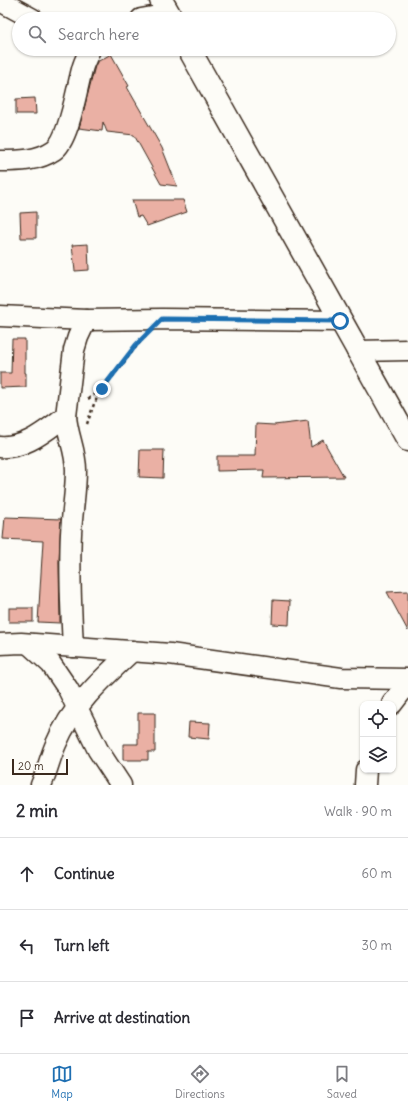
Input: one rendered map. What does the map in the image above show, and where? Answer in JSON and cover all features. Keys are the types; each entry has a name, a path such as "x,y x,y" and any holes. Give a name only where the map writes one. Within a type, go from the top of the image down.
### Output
{"main road":[{"path":"193,56 408,440"}],"street":[{"path":"0,1 20,12"},
{"path":"0,161 25,161 41,156 55,149 63,139 87,56"},
{"path":"0,316 86,320 162,319 340,321"},
{"path":"73,647 70,586 71,533 76,468 66,416 74,350 86,320"},
{"path":"357,351 408,350"},
{"path":"0,447 8,448 18,446 37,436 66,416"},
{"path":"0,644 29,644 170,654 341,678 408,679"},
{"path":"29,644 51,664 68,689 98,750 121,785"},
{"path":"41,785 56,743 77,708 106,675 132,651"},
{"path":"394,701 408,683"},
{"path":"364,785 366,773"}],"path":[{"path":"86,426 94,404 102,389 136,345 162,319"}],"building":[{"path":"108,56 112,56 129,86 127,87 162,148 177,186 161,184 134,135 107,132 103,122 102,131 79,128 97,62"},
{"path":"35,98 36,114 16,114 16,99"},
{"path":"132,200 183,200 187,212 147,226 141,216 137,217"},
{"path":"36,212 36,238 21,238 20,213"},
{"path":"88,244 89,270 75,271 72,245"},
{"path":"12,339 25,339 26,387 0,388 0,373 11,373"},
{"path":"308,421 311,447 323,440 344,477 263,478 264,470 217,471 217,456 255,456 256,424 274,425"},
{"path":"140,450 164,450 163,478 139,477"},
{"path":"5,517 61,519 59,562 60,623 38,622 43,541 3,539"},
{"path":"408,591 408,631 387,592"},
{"path":"273,600 290,601 289,625 272,624"},
{"path":"9,608 33,608 33,622 9,622"},
{"path":"138,713 155,713 155,752 148,752 148,760 123,760 123,744 138,744"},
{"path":"189,722 210,723 209,739 188,737"}],"route":[{"path":"102,389 136,345 162,319 340,321"}]}
